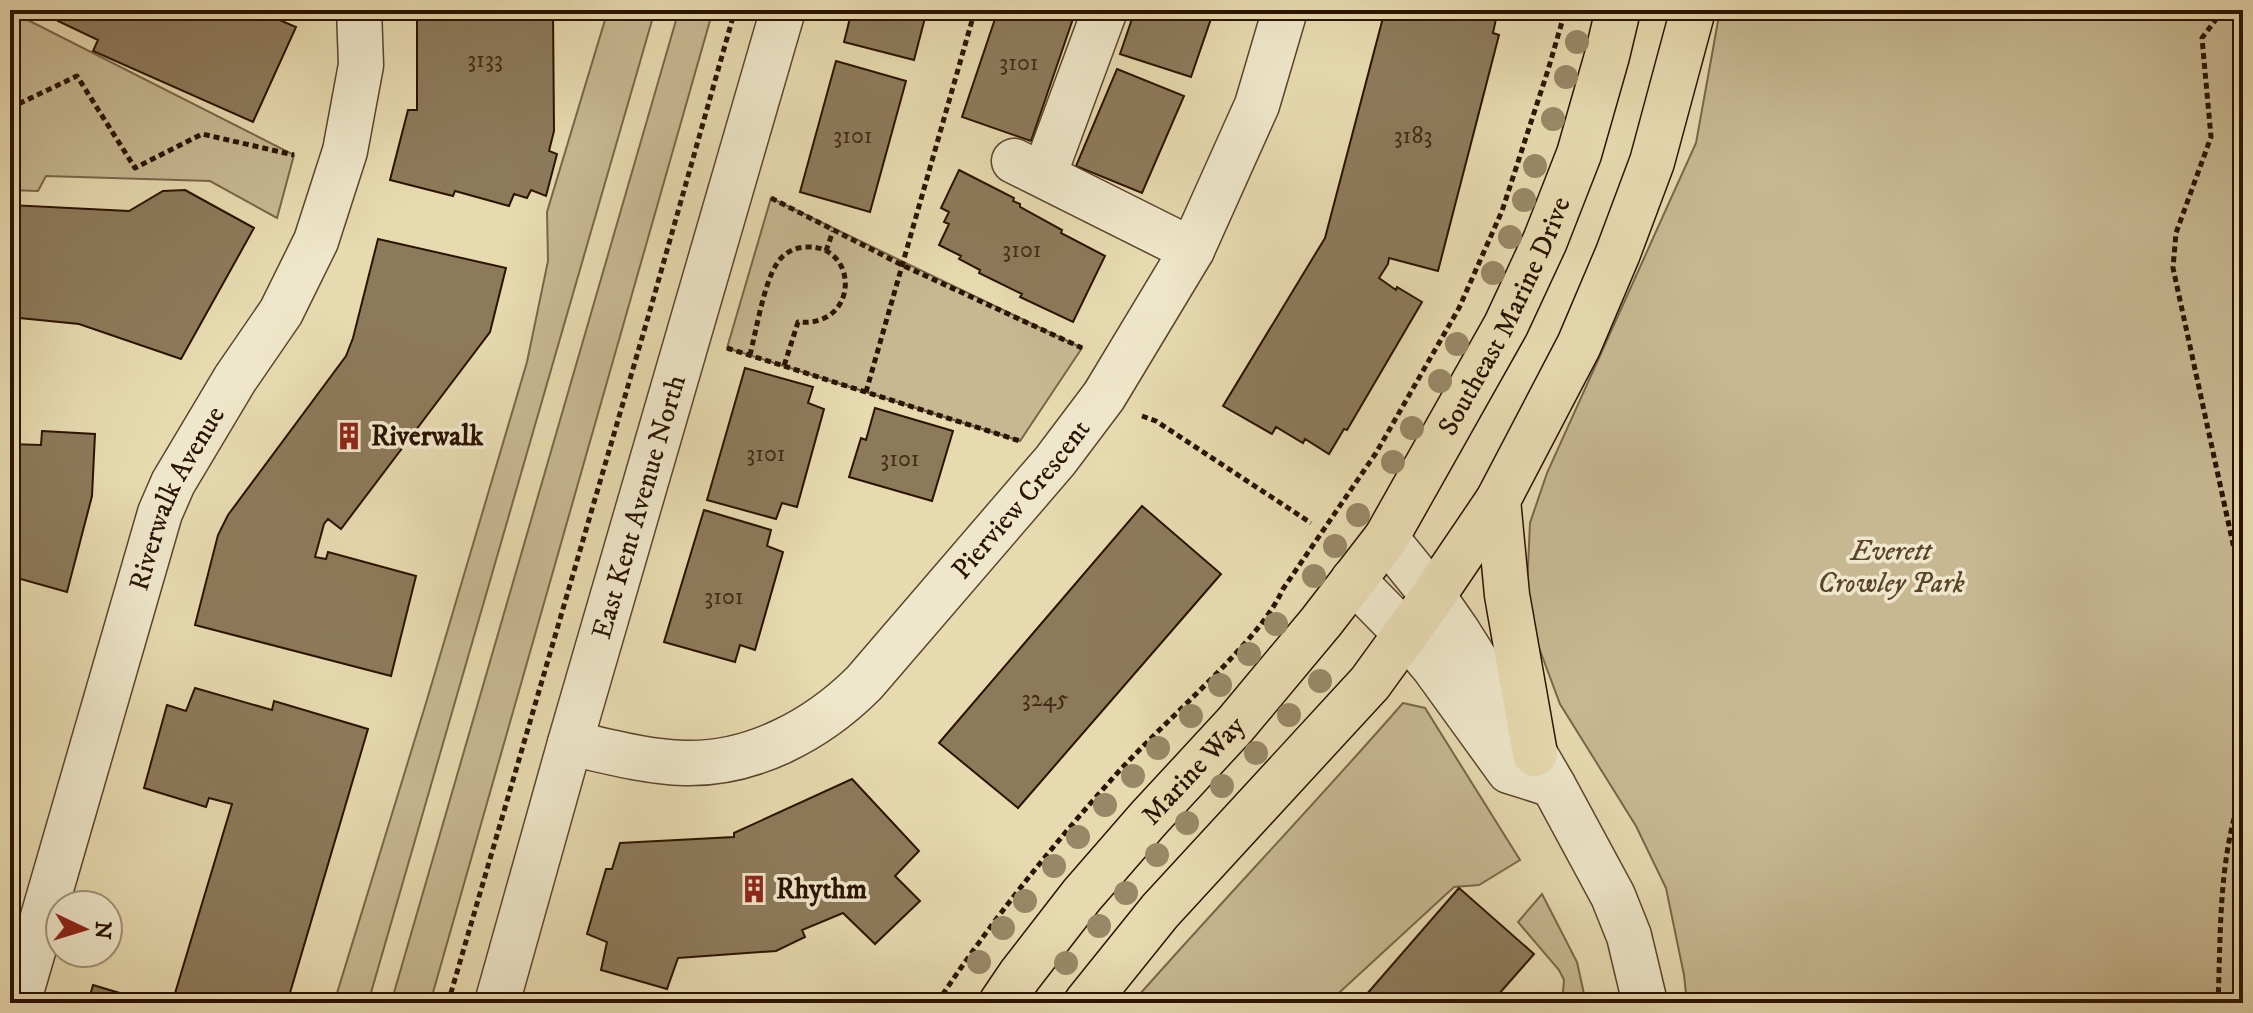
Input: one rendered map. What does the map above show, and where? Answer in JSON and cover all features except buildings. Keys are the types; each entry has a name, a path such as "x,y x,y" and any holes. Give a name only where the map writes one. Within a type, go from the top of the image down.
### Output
{"main road":[{"name":"Southeast Marine Drive","path":"1386,538 1506,325 1545,241 1579,154 1618,10"},
{"path":"1086,1003 1160,911 1370,683 1498,500 1579,345 1618,253 1652,162 1693,10"},
{"path":"1498,500 1507,595 1544,769"},
{"name":"Marine Way","path":"1001,1003 1082,895 1235,725 1386,538"}],"street":[{"name":"Riverwalk Avenue","path":"18,1003 160,513 173,483 235,379 281,312 316,241 345,151 361,65 359,10"},
{"name":"East Kent Avenue North","path":"497,1003 783,10"},
{"path":"1105,10 1029,168 1192,250"},
{"name":"Pierview Crescent","path":"570,743 661,761 720,760 759,751 785,739 809,727 847,700 1055,461 1104,396 1192,250 1257,105 1285,10"},
{"path":"1386,538 1433,596 1544,769 1613,896 1629,936 1645,1003"},
{"path":"1353,580 1433,666 1509,771 1544,769"}],"path":[{"path":"448,1003 735,10"},
{"path":"866,392 975,10"},
{"path":"1529,10 1549,15"},
{"path":"2223,10 2202,38 2211,137 2176,233 2173,268 2243,590"},
{"path":"937,1003 972,951 1042,860 1123,768 1240,649 1274,608 1283,589 1376,453 1459,308 1502,211 1564,15"},
{"path":"10,108 77,76 135,168 202,134 294,155"},
{"path":"771,198 902,265 1082,348"},
{"path":"826,251 833,231"},
{"path":"750,355 777,262 800,247 826,251 844,270 845,296 832,315 821,321 798,322 784,366"},
{"path":"727,348 1020,441"},
{"path":"1142,416 1156,421 1311,523"},
{"path":"2218,1003 2225,867 2233,818 2243,790"}],"green space":[{"path":"608,10 655,10 368,1003 334,1003 527,362 548,261 547,212"},
{"path":"679,10 713,10 430,1003 391,1003"},
{"name":"Everett Crowley Park","path":"1720,10 2243,10 2243,1003 1687,1003 1666,888 1636,826 1560,704 1538,645 1527,588 1530,523 1547,473 1696,143"},
{"path":"10,11 294,155 277,218 210,181 46,176 38,191 10,190"},
{"path":"771,198 1082,348 1020,441 727,348"},
{"path":"1403,703 1425,708 1520,860 1479,885 1454,887 1328,1003 1132,1003 1336,779"},
{"path":"1542,894 1577,962 1586,1003 1562,1003 1564,980 1559,970 1518,922"}],"place":[{"name":"Riverwalk","path":"349,436"},
{"name":"Rhythm","path":"754,889"}]}
